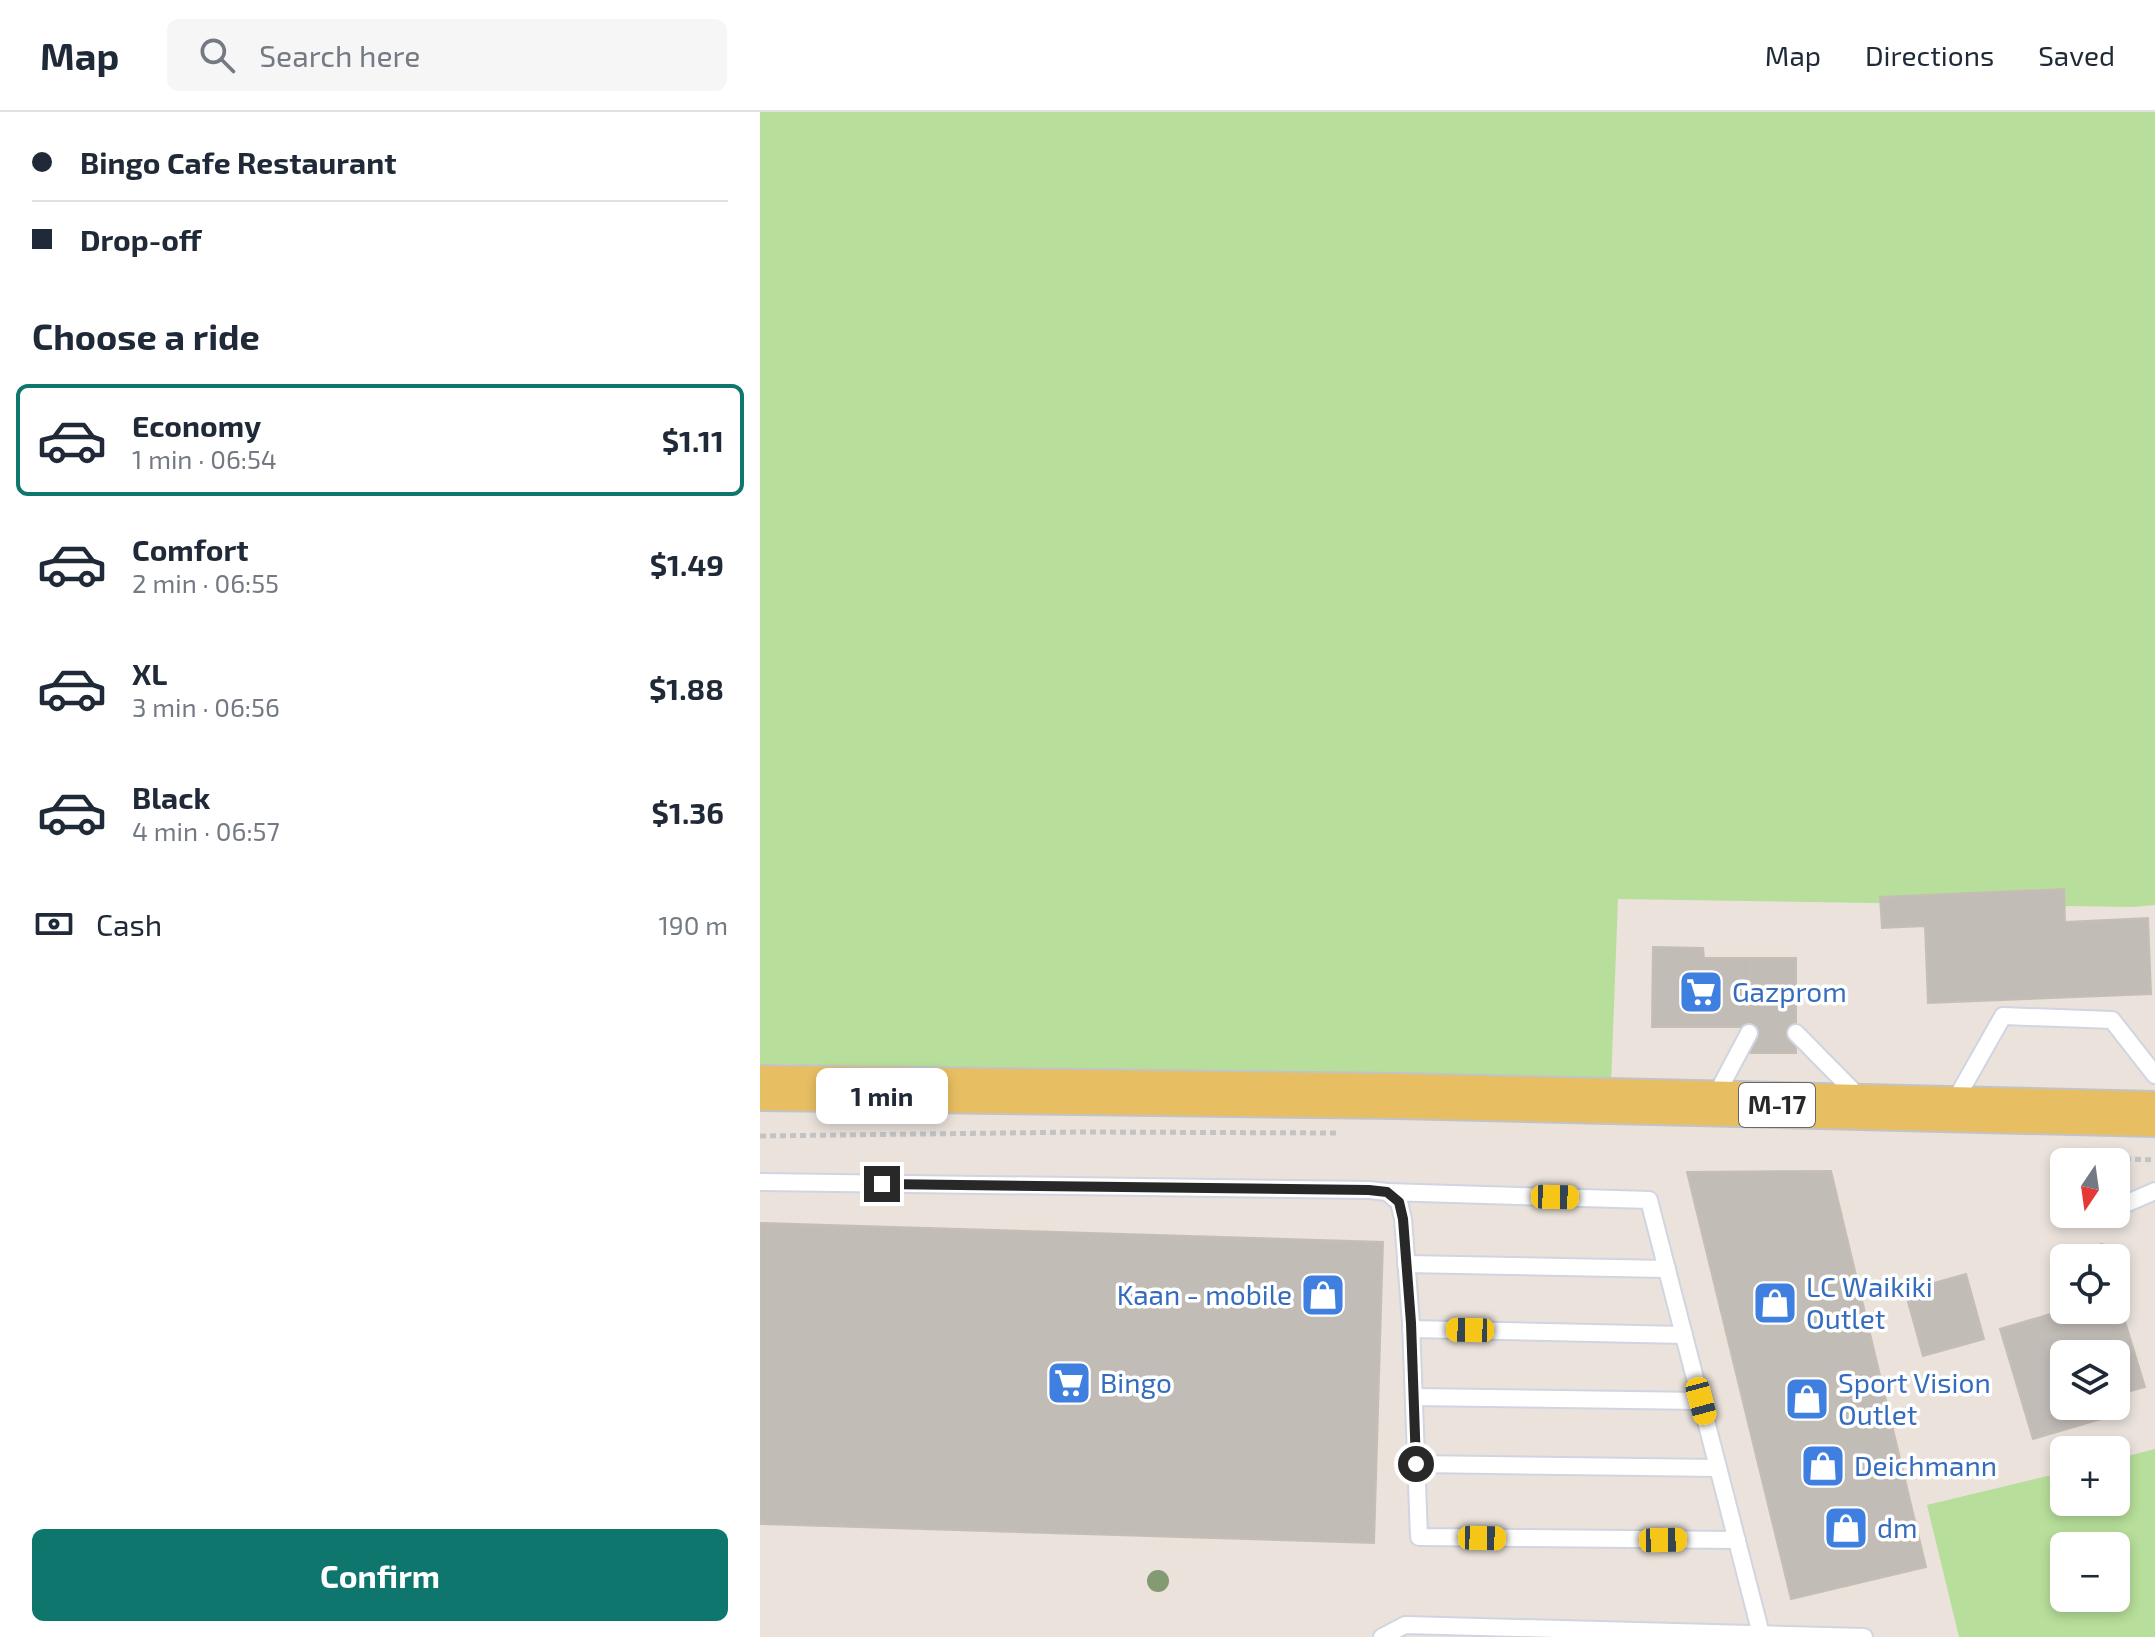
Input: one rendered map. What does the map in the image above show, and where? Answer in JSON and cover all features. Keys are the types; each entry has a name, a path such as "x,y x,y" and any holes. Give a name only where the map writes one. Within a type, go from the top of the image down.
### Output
{"main road":[{"name":"M-17","path":"760,1088 1398,1096 2155,1114"},
{"path":"760,1112 777,1108 814,1089"}],"lane":[{"path":"1951,1109 2003,1016 2112,1020 2155,1075"},
{"path":"1712,1104 1749,1033"},
{"path":"1796,1033 1868,1107"},
{"path":"760,1182 1369,1190 1649,1200 1761,1634"},
{"path":"2130,1202 2155,1191"},
{"path":"1387,1192 1399,1202 1406,1264 1419,1537 1737,1540"},
{"path":"1406,1264 1667,1269"},
{"path":"1411,1329 1684,1335"},
{"path":"1414,1397 1701,1401"},
{"path":"1416,1464 1718,1468"},
{"path":"1382,1637 1405,1625 1864,1637"}],"green space":[{"path":"760,112 2155,112 2155,905 1618,899 1611,1084 760,1064"},
{"path":"2155,1449 2155,1637 1959,1637 1927,1505 2050,1475 2050,1516 2130,1516 2130,1455"}],"building":[{"path":"2064,889 2065,922 2148,918 2151,994 1928,1003 1925,926 1882,928 1880,897"},
{"name":"Gazprom","path":"1653,947 1703,948 1704,958 1750,958 1750,1027 1652,1027"},
{"path":"1750,958 1796,958 1796,1053 1749,1053"},
{"path":"1831,1171 1926,1567 1791,1599 1687,1172"},
{"name":"Bingo","path":"760,1223 1383,1242 1374,1543 760,1524"},
{"path":"1966,1274 1984,1339 1923,1356 1905,1291"},
{"path":"2050,1314 2050,1324 2126,1324 2145,1387 2130,1391 2130,1340 2050,1340 2050,1420 2097,1420 2033,1439 2000,1329"}],"place":[{"name":"Gazprom","path":"1701,992"},
{"name":"Kaan - mobile","path":"1323,1295"},
{"name":"LC Waikiki Outlet","path":"1775,1303"},
{"name":"Bingo","path":"1069,1383"},
{"name":"Sport Vision Outlet","path":"1807,1399"},
{"name":"Deichmann","path":"1823,1466"},
{"name":"dm","path":"1846,1528"}],"route":[{"path":"882,1184 1387,1192 1399,1202 1403,1219 1411,1323 1416,1464"}]}
